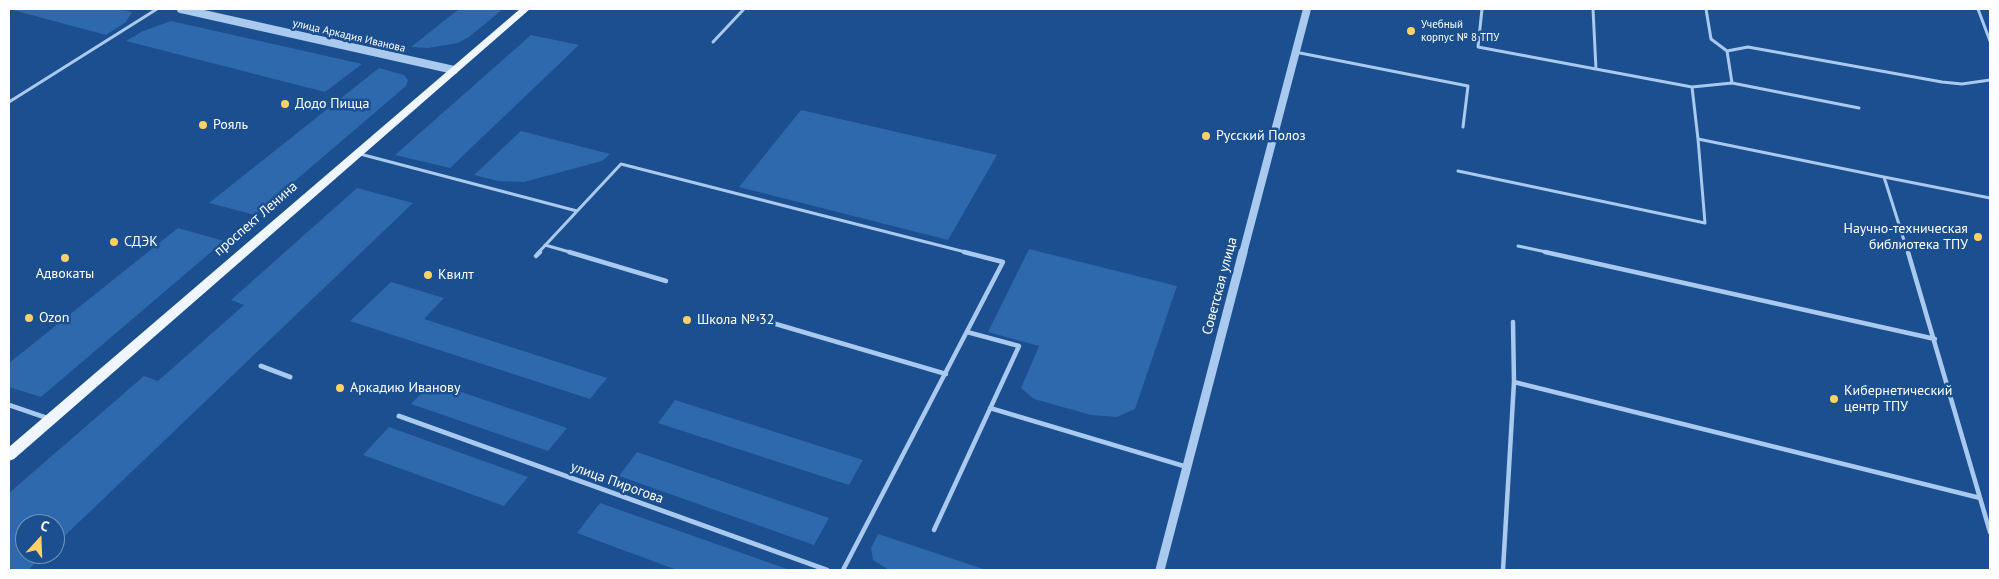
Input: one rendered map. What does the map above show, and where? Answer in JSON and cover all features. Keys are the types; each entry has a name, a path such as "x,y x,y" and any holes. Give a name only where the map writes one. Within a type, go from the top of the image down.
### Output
{"main road":[{"name":"проспект Ленина","path":"9,455 525,9"}],"street":[{"name":"улица Аркадия Иванова","path":"181,9 454,70"},
{"name":"Советская улица","path":"1160,570 1307,9"},
{"path":"261,366 290,377"},
{"name":"улица Пирогова","path":"399,416 827,570"}],"lane":[{"path":"9,102 157,9"},
{"path":"713,42 744,9"},
{"path":"1482,9 1478,46 1692,87 1732,83 1859,108"},
{"path":"1593,9 1596,69"},
{"path":"1706,9 1711,39 1727,51 1732,83"},
{"path":"1978,9 1990,41"},
{"path":"1727,51 1748,46 1962,84 1990,80"},
{"path":"1295,52 1468,86 1463,127"},
{"path":"1458,171 1705,223 1692,87"},
{"path":"1698,139 1990,198"},
{"path":"358,153 577,211"},
{"path":"536,256 621,164 1003,262 843,570"},
{"path":"1884,177 1935,339 1990,532"},
{"path":"545,245 666,281"},
{"path":"1518,246 1935,339"},
{"path":"752,317 946,374"},
{"path":"1502,570 1514,382 1513,322"},
{"path":"934,530 1019,346 968,332"},
{"path":"1514,382 1980,498"},
{"path":"9,405 50,419"},
{"path":"990,408 1187,466"}],"shaded area":[{"path":"9,9 118,9 132,12 126,22 106,35"},
{"path":"459,9 503,9 469,37 458,43 428,48 411,47"},
{"path":"171,21 362,64 325,92 126,41 143,31"},
{"path":"531,35 579,45 450,168 395,155"},
{"path":"379,68 404,75 408,80 406,86 255,215 209,203"},
{"path":"801,110 997,155 948,240 739,187"},
{"path":"521,131 610,154 602,161 524,182 498,181 474,175"},
{"path":"357,188 413,203 65,535 65,514 15,514 15,564 34,564 28,570 9,570 9,493 144,376 158,381 244,305 231,300"},
{"path":"178,228 224,241 41,397 9,387 9,363"},
{"path":"1029,249 1177,286 1135,409 1117,417 1091,415 1034,399 1021,388 1039,346 988,332"},
{"path":"391,282 444,298 424,319 607,378 590,399 350,321"},
{"path":"432,382 567,428 548,451 411,404"},
{"path":"675,400 863,460 849,485 658,423"},
{"path":"389,427 528,477 504,506 363,455"},
{"path":"637,452 829,518 814,545 619,476"},
{"path":"600,503 790,570 677,570 577,533"},
{"path":"878,534 986,570 889,570 873,560 871,548"}],"place":[{"name":"Учебный корпус № 8 ТПУ","path":"1411,31"},
{"name":"Додо Пицца","path":"285,104"},
{"name":"Рояль","path":"203,125"},
{"name":"Русский Полоз","path":"1206,136"},
{"name":"Научно-техническая библиотека ТПУ","path":"1978,237"},
{"name":"СДЭК","path":"114,242"},
{"name":"Адвокаты","path":"65,258"},
{"name":"Квилт","path":"428,275"},
{"name":"Ozon","path":"29,318"},
{"name":"Школа № 32","path":"687,320"},
{"name":"Аркадию Иванову","path":"340,388"},
{"name":"Кибернетический центр ТПУ","path":"1834,399"}]}
